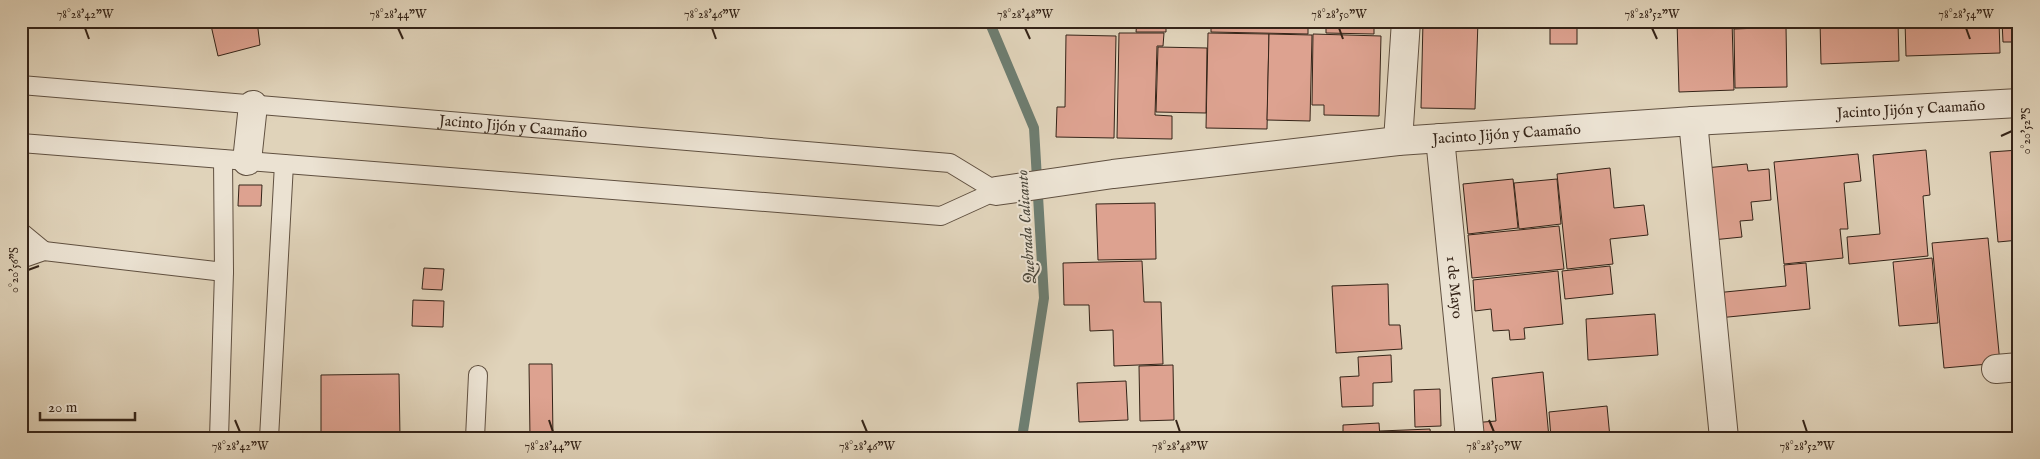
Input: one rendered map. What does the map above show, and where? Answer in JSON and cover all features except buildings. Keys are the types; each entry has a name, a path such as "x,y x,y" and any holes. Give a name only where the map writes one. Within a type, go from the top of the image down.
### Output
{"street":[{"path":"1398,141 1406,21"},
{"name":"Jacinto Jijón y Caamaño","path":"996,191 1112,174 1398,141 1693,121 2019,103"},
{"path":"235,160 252,106"},
{"path":"1693,121 1724,438"},
{"name":"1 de Mayo","path":"1440,138 1470,438"}],"lane":[{"name":"Jacinto Jijón y Caamaño","path":"21,85 252,106 950,163 996,191"},
{"name":"Jacinto Jijón y Caamaño","path":"21,143 940,216 996,191"},
{"path":"219,438 226,189 235,160"},
{"path":"269,438 284,164"},
{"path":"21,232 44,251"},
{"path":"21,259 44,251 224,272"},
{"path":"475,438 478,375"}],"waterway":[{"name":"Quebrada Calicanto","path":"989,21 1034,128 1044,298 1022,438"}]}
